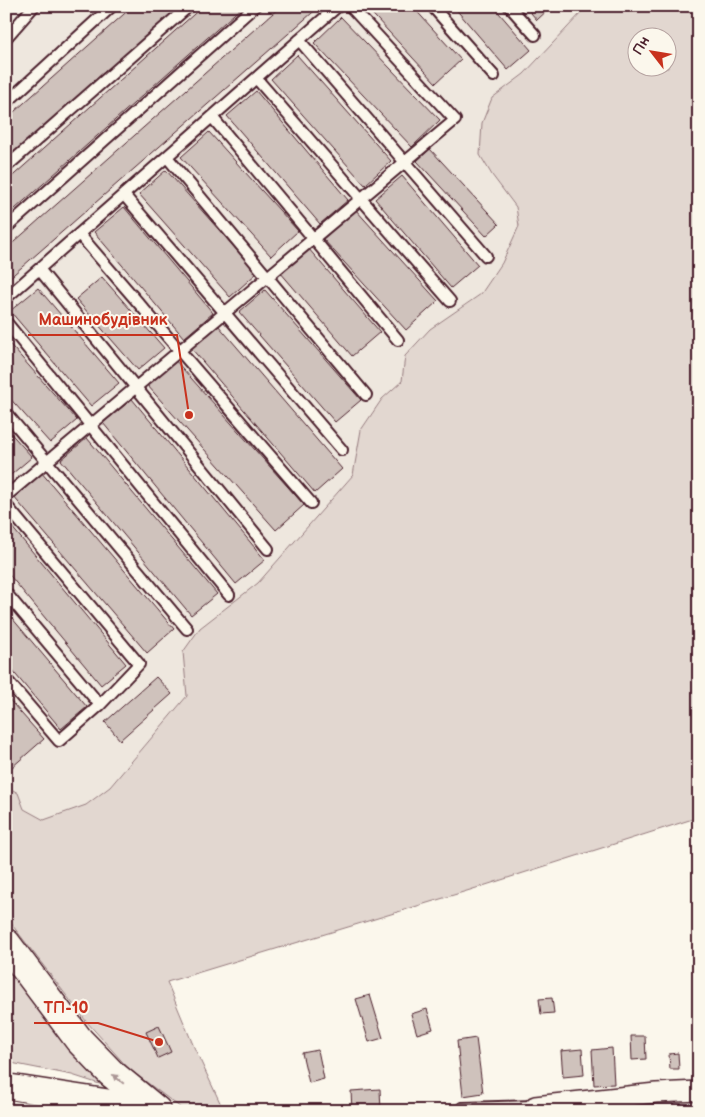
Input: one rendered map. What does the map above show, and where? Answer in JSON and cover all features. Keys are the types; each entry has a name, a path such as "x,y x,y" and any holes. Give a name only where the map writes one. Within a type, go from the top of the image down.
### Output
{"main road":[{"path":"6,943 79,1040 111,1073 156,1110"},
{"path":"6,1075 117,1103"},
{"path":"6,1088 156,1110"}],"street":[{"path":"536,1108 656,1093 699,1091"}],"lane":[{"path":"6,38 34,6"},
{"path":"6,103 112,6"},
{"path":"6,166 188,6"},
{"path":"6,228 255,6"},
{"path":"6,298 338,6"},
{"path":"6,496 455,120 350,6"},
{"path":"432,6 494,76"},
{"path":"509,6 535,35"},
{"path":"299,40 486,256"},
{"path":"256,78 450,301"},
{"path":"212,117 398,340"},
{"path":"167,157 366,395"},
{"path":"124,195 342,450"},
{"path":"79,234 311,503"},
{"path":"39,269 268,549"},
{"path":"6,322 229,595"},
{"path":"6,413 187,629"},
{"path":"6,505 139,664 100,705 59,741 6,679"},
{"path":"6,593 100,705"},
{"path":"462,1108 536,1108"}],"shaded area":[{"path":"11,6 584,6 581,13 524,74 492,98 480,155 492,175 516,207 519,226 502,263 481,294 464,305 405,356 403,381 382,399 361,430 353,475 258,583 183,652 187,696 110,787 86,805 44,821 24,809 18,793 6,786 6,11"},
{"path":"584,6 699,6 699,817 470,890 167,982 194,1047 224,1111 185,1111 129,1069 86,1021 6,917 6,786 18,793 24,809 44,820 86,805 110,787 187,696 183,652 200,628 258,583 353,475 361,430 382,399 402,381 405,356 430,329 481,294 502,263 519,226 516,207 492,175 480,155 482,123 492,98 524,74 581,13"},
{"path":"6,954 115,1089 72,1075 6,1062"}],"building":[{"path":"133,6 183,6 6,164 6,119"},
{"path":"203,6 243,6 6,217 6,182"},
{"path":"281,6 320,6 6,281 6,249"},
{"path":"365,6 412,6 461,60 436,83"},
{"path":"453,6 493,6 531,50 508,70"},
{"path":"525,6 552,6 537,20"},
{"path":"341,17 440,120 412,147 314,43"},
{"path":"297,55 391,161 365,185 271,79"},
{"path":"256,91 348,200 320,224 227,116"},
{"path":"209,132 298,231 271,256 181,157"},
{"path":"430,149 499,224 486,236 417,161"},
{"path":"166,170 257,273 230,297 139,194"},
{"path":"402,176 478,265 451,288 375,199"},
{"path":"124,207 213,313 184,338 94,232"},
{"path":"355,209 438,301 406,330 323,239"},
{"path":"308,248 380,332 352,356 280,272"},
{"path":"102,277 164,348 138,370 76,299"},
{"path":"38,288 119,383 91,406 10,311"},
{"path":"265,290 361,400 335,422 239,312"},
{"path":"218,325 342,469 315,493 191,348"},
{"path":"6,340 77,420 50,443 6,394"},
{"path":"175,360 304,505 276,530 147,385"},
{"path":"132,399 265,560 236,584 103,423"},
{"path":"6,428 32,457 6,479"},
{"path":"87,438 217,594 191,615 61,460"},
{"path":"41,472 174,629 147,653 13,496"},
{"path":"6,520 126,664 101,685 6,571"},
{"path":"6,611 87,707 61,729 6,663"},
{"path":"156,677 172,694 120,740 105,722"},
{"path":"6,696 44,739 11,768 6,762"},
{"path":"370,995 383,1038 369,1042 356,999"},
{"path":"552,998 554,1013 541,1014 539,999"},
{"path":"427,1009 433,1029 417,1034 411,1014"},
{"path":"159,1026 171,1052 158,1058 146,1032"},
{"path":"631,1036 645,1036 646,1059 632,1060"},
{"path":"476,1038 483,1093 463,1096 457,1041"},
{"path":"612,1048 614,1084 594,1085 592,1050"},
{"path":"582,1049 584,1075 563,1077 561,1051"},
{"path":"318,1050 324,1079 309,1083 302,1053"},
{"path":"678,1053 679,1069 670,1069 669,1054"},
{"path":"380,1089 381,1111 352,1111 351,1091"}],"tram line":[{"path":"6,1099 76,1111"},
{"path":"6,1110 14,1111"}],"place":[{"name":"Машинобудівник","path":"189,415"},
{"name":"ТП-10","path":"159,1042"}]}
